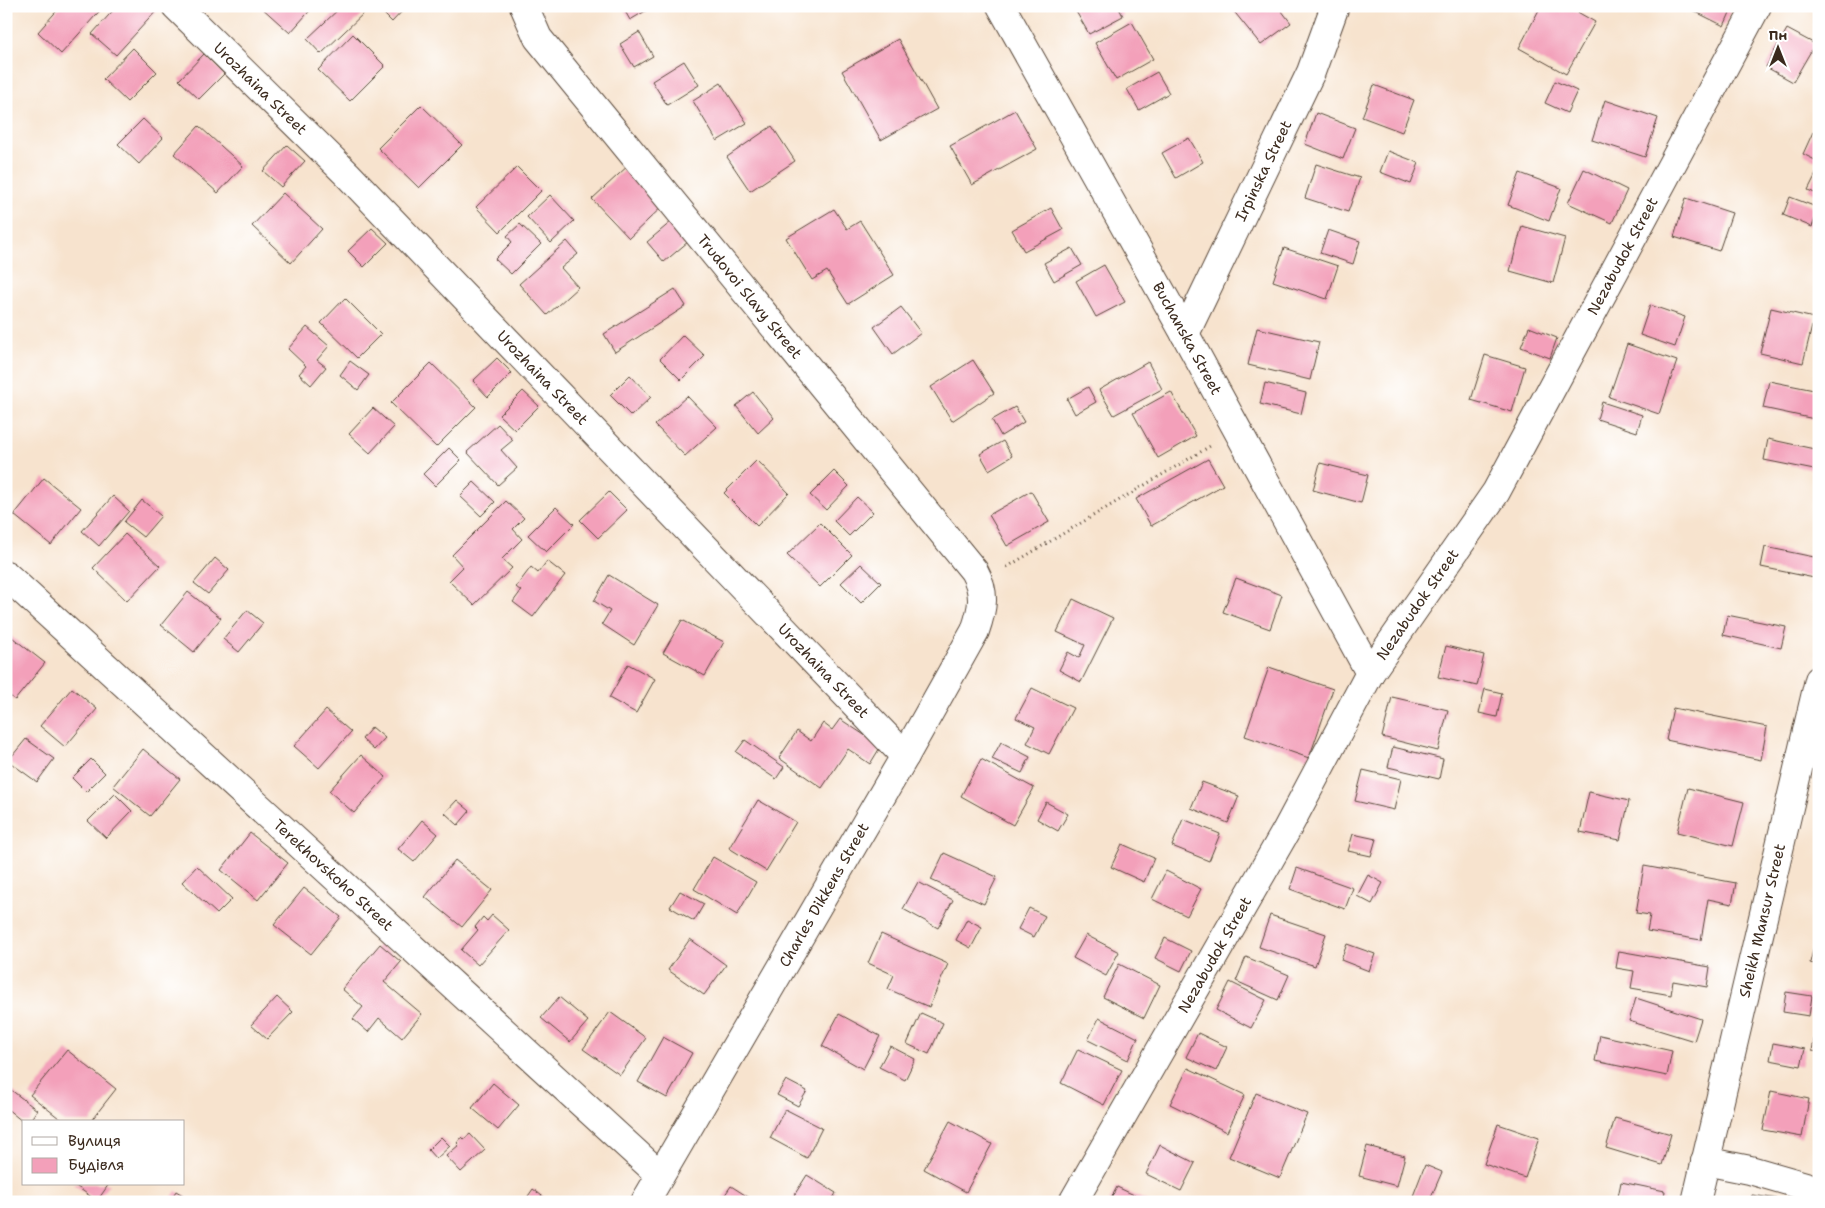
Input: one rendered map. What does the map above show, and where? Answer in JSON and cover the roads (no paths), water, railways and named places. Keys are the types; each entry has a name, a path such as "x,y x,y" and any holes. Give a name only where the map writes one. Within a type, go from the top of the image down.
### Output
{"street":[{"name":"Urozhaina Street","path":"176,6 347,174 905,756"},
{"name":"Trudovoi Slavy Street","path":"524,6 538,38 968,563 980,582"},
{"name":"Buchanska Street","path":"1001,6 1185,334 1370,673"},
{"name":"Irpinska Street","path":"1185,334 1311,72 1335,6"},
{"name":"Nezabudok Street","path":"1073,1202 1286,830 1370,673 1496,492 1757,6"},
{"name":"Terekhovskoho Street","path":"6,576 660,1175"},
{"name":"Charles Dikkens Street","path":"645,1202 976,631 982,610 980,582"},
{"name":"Sheikh Mansur Street","path":"1696,1202 1819,680"},
{"path":"1705,1161 1750,1170 1819,1190"}]}
